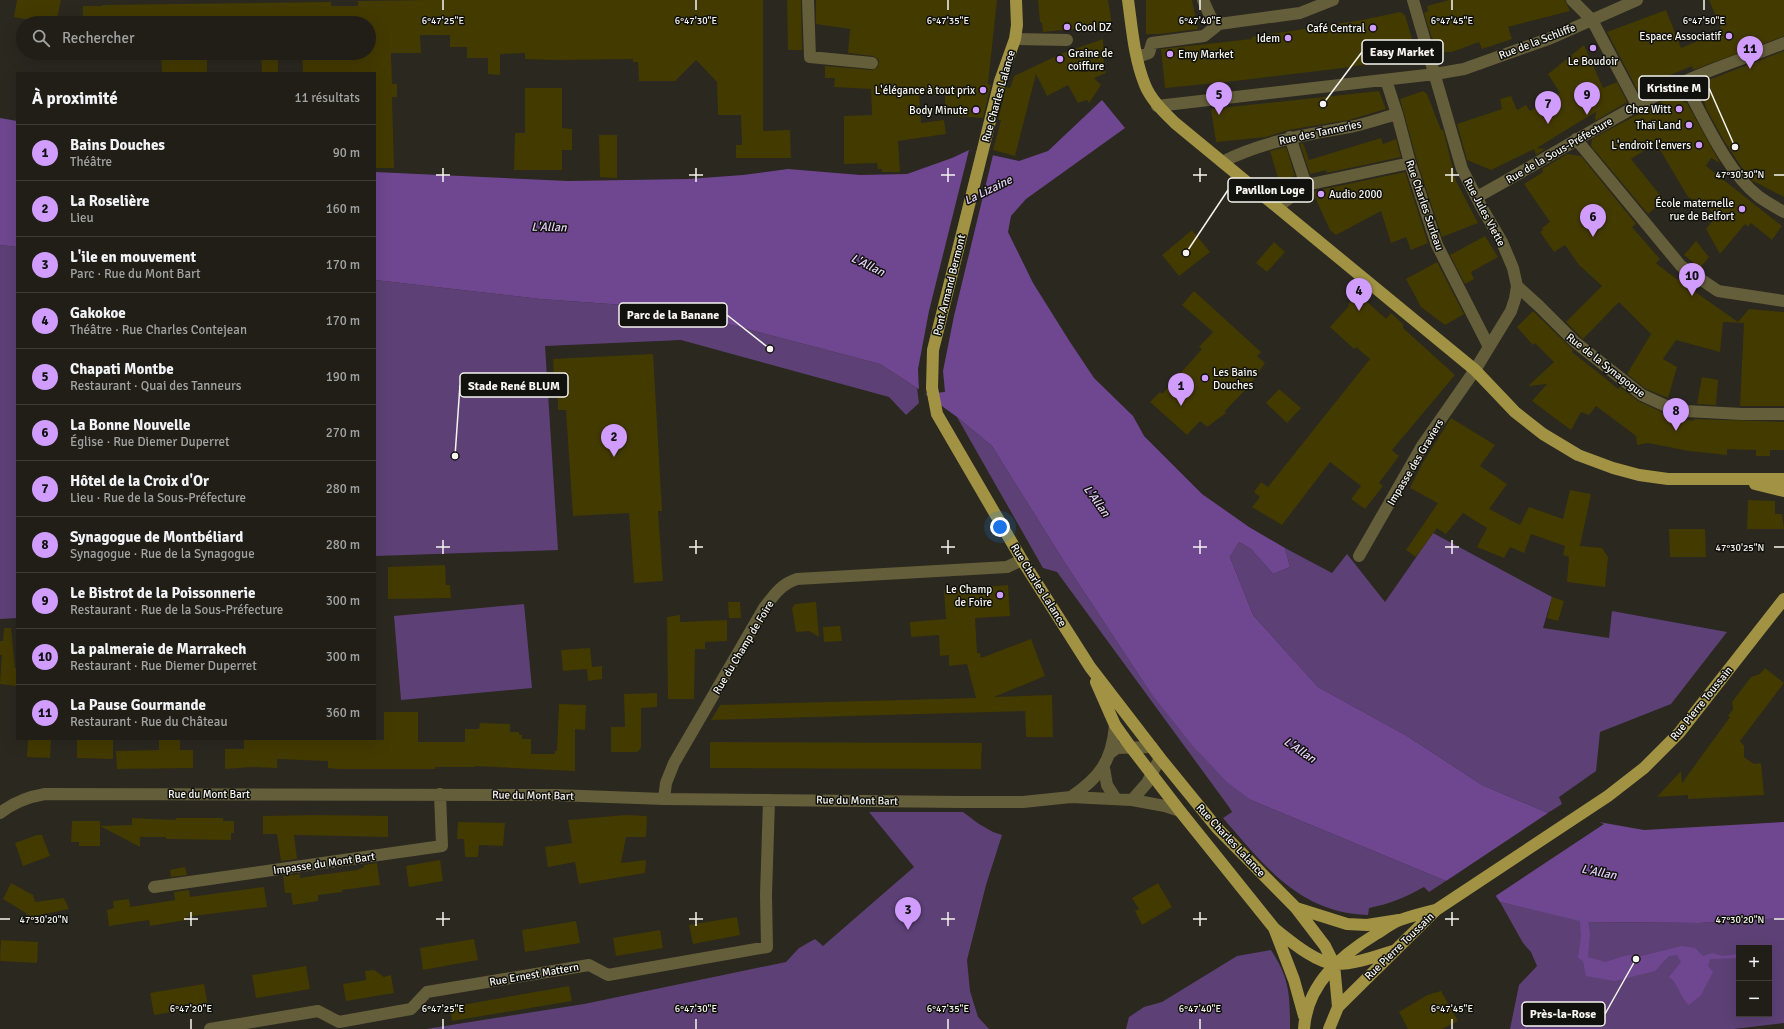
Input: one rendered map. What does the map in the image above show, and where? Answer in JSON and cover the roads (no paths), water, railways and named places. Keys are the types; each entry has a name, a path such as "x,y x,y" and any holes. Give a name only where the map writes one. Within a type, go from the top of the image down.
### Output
{"main road":[{"path":"1015,39 1017,25 1016,0"},
{"path":"1128,0 1137,57 1145,86 1157,106 1175,123 1278,206 1475,370 1515,412 1543,434 1578,455 1613,468 1639,475 1668,479 1784,479"},
{"name":"Rue Charles Lalance","path":"982,153 1000,81 1015,39"},
{"name":"Pont Armand Bermont","path":"940,418 932,388 933,350 982,153"},
{"name":"Rue Charles Lalance","path":"940,418 1022,560 1090,667 1160,758 1217,828 1296,908 1347,924 1367,925 1399,920"},
{"path":"1740,480 1784,491"},
{"name":"Rue Pierre Toussain","path":"1338,1007 1436,910 1608,796 1644,768 1679,733 1784,599"},
{"name":"Rue Charles Lalance","path":"1090,667 1115,725 1198,834 1274,928 1294,980 1304,1016"},
{"path":"1296,908 1325,946 1334,964 1338,1007 1329,1029"},
{"name":"Rue Pierre Toussain","path":"1304,1016 1315,989 1334,964 1354,947 1399,920 1436,910"},
{"path":"1274,928 1302,950 1334,964 1352,962 1395,951"},
{"path":"1304,1016 1304,1029"}],"street":[{"path":"808,0 810,57 872,63"},
{"path":"1203,0 1212,20 1219,24"},
{"path":"1137,57 1149,53 1152,43 1204,36 1219,24 1300,13 1333,0"},
{"name":"Rue Jules Viette","path":"1413,0 1462,169 1502,242 1513,268 1517,286 1511,311 1475,370"},
{"path":"1572,0 1592,20 1637,106"},
{"name":"Rue de la Schliffe","path":"1157,106 1435,74 1464,68 1551,38 1637,0"},
{"path":"1015,39 1067,40"},
{"name":"Rue de la Sous-Préfecture","path":"1477,197 1576,139 1684,82 1784,43"},
{"name":"Rue Charles Surleau","path":"1386,80 1410,163 1437,245 1489,347"},
{"path":"1684,82 1727,160 1735,171 1757,195 1784,212"},
{"name":"Rue des Tanneries","path":"1222,162 1241,152 1290,137 1351,127 1397,114"},
{"path":"1290,137 1306,185"},
{"path":"1576,139 1681,266 1718,291 1784,301"},
{"path":"1278,206 1306,185 1410,163"},
{"name":"Rue de la Synagogue","path":"1517,286 1575,342 1642,396 1664,405 1686,410 1742,414 1784,414"},
{"name":"Impasse des Graviers","path":"1359,556 1422,446 1475,370"},
{"name":"Rue du Champ de Foire","path":"664,799 666,783 674,763 764,608 780,587 797,579 1007,567 1022,560"},
{"name":"Rue du Mont Bart","path":"1071,797 1087,786 1104,768 1114,739 1115,725"},
{"path":"1109,754 1117,748 1130,746 1152,747"},
{"path":"1132,800 1147,783 1160,758"},
{"path":"1104,768 1107,785 1116,799"},
{"name":"Rue du Mont Bart","path":"0,813 28,797 45,794 440,794 555,795 664,799 1016,802 1071,797 1132,800 1165,806 1180,811"},
{"name":"Impasse du Mont Bart","path":"154,887 442,846 440,794"},
{"name":"Rue Ernest Mattern","path":"210,1029 318,1011 339,1022 411,1009 427,992 589,965 608,976 767,947 766,895 769,800"}],"water":[{"path":"1102,100 1125,128 1026,199 1011,216 1008,232 1033,283 1094,378 1133,416 1144,436 1202,494 1249,527 1285,548 1290,567 1273,574 1251,549 1239,542 1230,557 1253,615 1318,687 1407,736 1482,785 1548,813 1644,830 1784,822 1784,918 1699,923 1588,922 1590,933 1588,957 1605,962 1628,955 1642,956 1682,946 1695,948 1703,956 1712,953 1722,956 1736,954 1736,958 1710,959 1708,966 1713,972 1701,995 1689,1005 1683,998 1675,983 1669,977 1681,962 1677,955 1669,956 1655,971 1615,981 1586,976 1583,961 1578,958 1581,937 1580,921 1500,902 1495,895 1446,881 1251,800 1227,782 1193,746 1150,692 1065,563 992,446 957,417 917,388 880,364 667,308 540,299 376,280 376,172 568,181 688,179 743,175 788,169 860,175 907,174 952,158 969,150 1019,161 1048,151"},
{"path":"0,118 16,121 16,247 0,245"}],"place":[{"name":"Cool DZ","path":"1067,27"},
{"name":"Café Central","path":"1373,28"},
{"name":"Espace Associatif","path":"1729,36"},
{"name":"Idem","path":"1288,38"},
{"name":"Le Boudoir","path":"1593,48"},
{"name":"Emy Market","path":"1170,54"},
{"name":"Graine de coiffure","path":"1060,59"},
{"name":"La Pause Gourmande","path":"1750,69"},
{"name":"L'élégance à tout prix","path":"983,90"},
{"name":"Easy Market","path":"1323,104"},
{"name":"Chez Witt","path":"1679,109"},
{"name":"Body Minute","path":"976,110"},
{"name":"Chapati Montbe","path":"1219,115"},
{"name":"Le Bistrot de la Poissonnerie","path":"1587,115"},
{"name":"Hôtel de la Croix d'Or","path":"1548,124"},
{"name":"Thaï Land","path":"1689,125"},
{"name":"L'endroit l'envers","path":"1699,145"},
{"name":"Kristine M","path":"1735,147"},
{"name":"Audio 2000","path":"1321,194"},
{"name":"École maternelle rue de Belfort","path":"1742,209"},
{"name":"La Bonne Nouvelle","path":"1593,237"},
{"name":"Pavillon Loge","path":"1186,253"},
{"name":"La palmeraie de Marrakech","path":"1692,296"},
{"name":"Gakokoe","path":"1359,311"},
{"name":"Parc de la Banane","path":"770,349"},
{"name":"Les Bains Douches","path":"1205,378"},
{"name":"Bains Douches","path":"1181,406"},
{"name":"Synagogue de Montbéliard","path":"1676,431"},
{"name":"Stade René BLUM","path":"455,456"},
{"name":"La Roselière","path":"614,457"},
{"name":"Le Champ de Foire","path":"1000,595"},
{"name":"L'ile en mouvement","path":"908,930"},
{"name":"Près-la-Rose","path":"1636,959"}],"water label":[{"name":"La Lizaine","path":"988,190"},
{"name":"L'Allan","path":"549,227"},
{"name":"L'Allan","path":"868,265"},
{"name":"L'Allan","path":"1097,501"},
{"name":"L'Allan","path":"1300,750"},
{"name":"L'Allan","path":"1599,872"}]}
